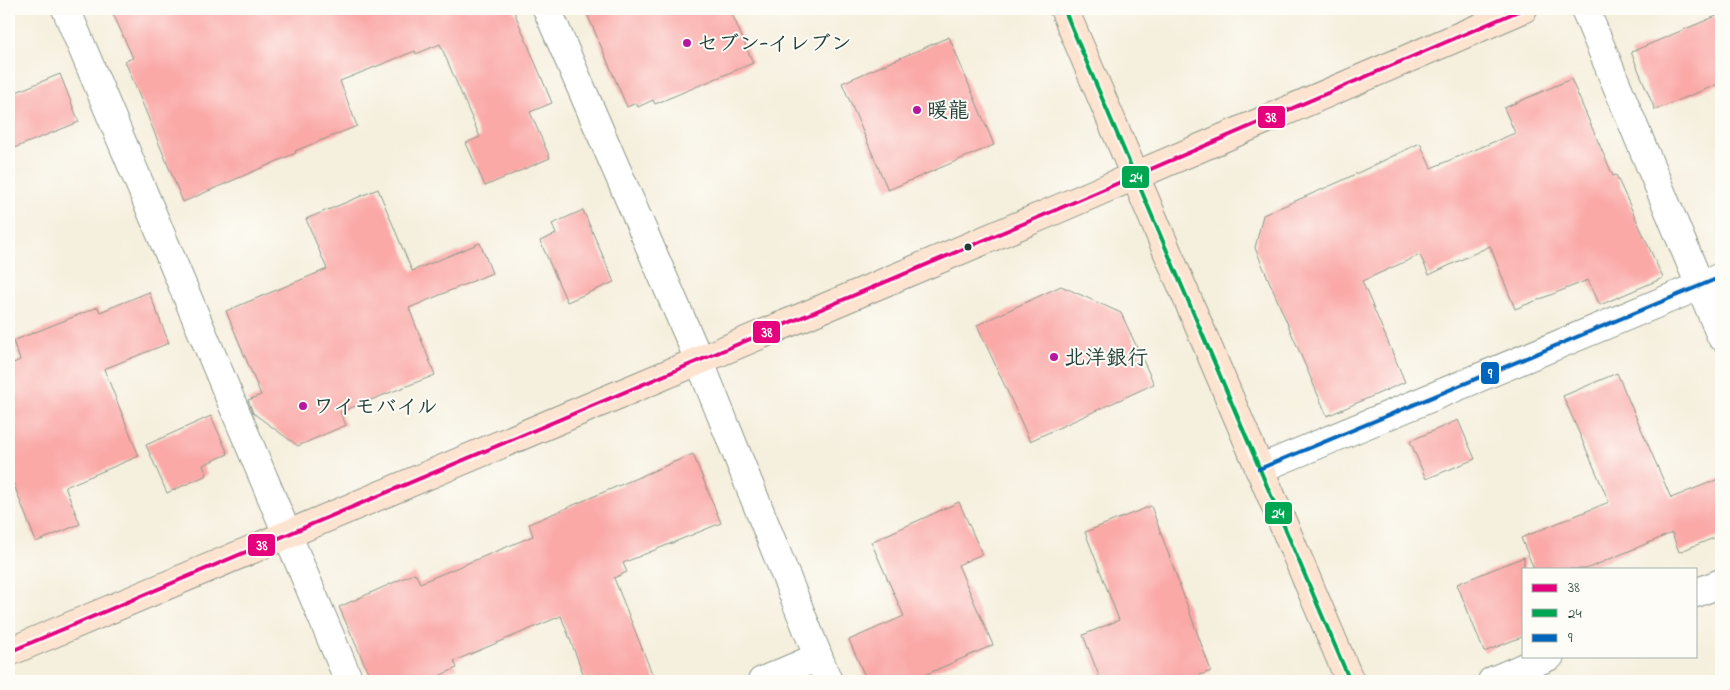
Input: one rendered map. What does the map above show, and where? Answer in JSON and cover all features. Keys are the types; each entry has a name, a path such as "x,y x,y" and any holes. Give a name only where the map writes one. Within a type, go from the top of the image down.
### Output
{"main road":[{"path":"1064,9 1136,174 1350,681"},
{"path":"9,652 1523,9"}],"street":[{"path":"66,9 289,534 349,681"},
{"path":"547,9 699,360 823,669 762,681"},
{"path":"1585,9 1711,282 1721,336"},
{"path":"1260,469 1711,282"},
{"path":"1698,592 1721,583"},
{"path":"1492,681 1545,658"}],"building":[{"path":"111,9 513,9 552,103 530,112 550,158 485,186 466,143 480,137 440,44 416,54 415,51 340,81 357,126 295,151 296,153 183,202 125,61 133,58"},
{"path":"585,9 730,9 753,63 655,104 653,100 638,107 636,103 627,107"},
{"path":"1721,14 1721,83 1655,110 1631,52"},
{"path":"949,37 994,145 888,190 842,83"},
{"path":"60,74 79,122 9,150 9,95"},
{"path":"1571,79 1613,176 1616,175 1663,278 1600,305 1588,280 1515,309 1490,246 1429,275 1420,255 1362,281 1405,382 1327,416 1255,248 1263,215 1339,182 1420,143 1431,168 1515,133 1504,108"},
{"path":"378,189 412,271 480,243 492,273 409,308 435,375 340,412 346,425 298,446 253,413 248,400 261,395 226,311 327,269 306,219"},
{"path":"583,210 614,282 567,302 540,241 556,234 552,224"},
{"path":"1061,286 1121,313 1154,384 1030,441 977,325"},
{"path":"149,292 169,343 104,369 139,456 65,487 80,524 36,542 9,472 9,365 20,360 13,341 98,307 100,312"},
{"path":"1617,373 1671,498 1721,478 1721,535 1679,552 1672,533 1588,568 1534,568 1521,538 1609,502 1563,396"},
{"path":"211,416 228,454 203,465 207,475 167,493 146,445"},
{"path":"1458,420 1475,459 1426,479 1410,441"},
{"path":"693,454 721,523 623,563 627,572 614,578 655,681 586,681 561,616 454,661 457,668 427,681 372,681 339,607 415,573 420,583 533,536 529,524"},
{"path":"959,502 982,554 958,565 993,645 911,681 867,681 849,640 904,616 871,542"},
{"path":"1151,506 1211,671 1184,681 1101,681 1083,635 1119,620 1085,532"},
{"path":"1524,557 1524,568 1522,568 1522,637 1484,652 1457,584"}],"transit line":[{"name":"24","path":"1064,9 1350,681"},
{"name":"38","path":"9,652 1044,215 1523,9"},
{"name":"9","path":"1259,469 1721,277"}],"place":[{"name":"セブン-イレブン","path":"687,43"},
{"name":"暖龍","path":"917,110"},
{"name":"北洋銀行","path":"1054,357"},
{"name":"ワイモバイル","path":"303,406"}]}
